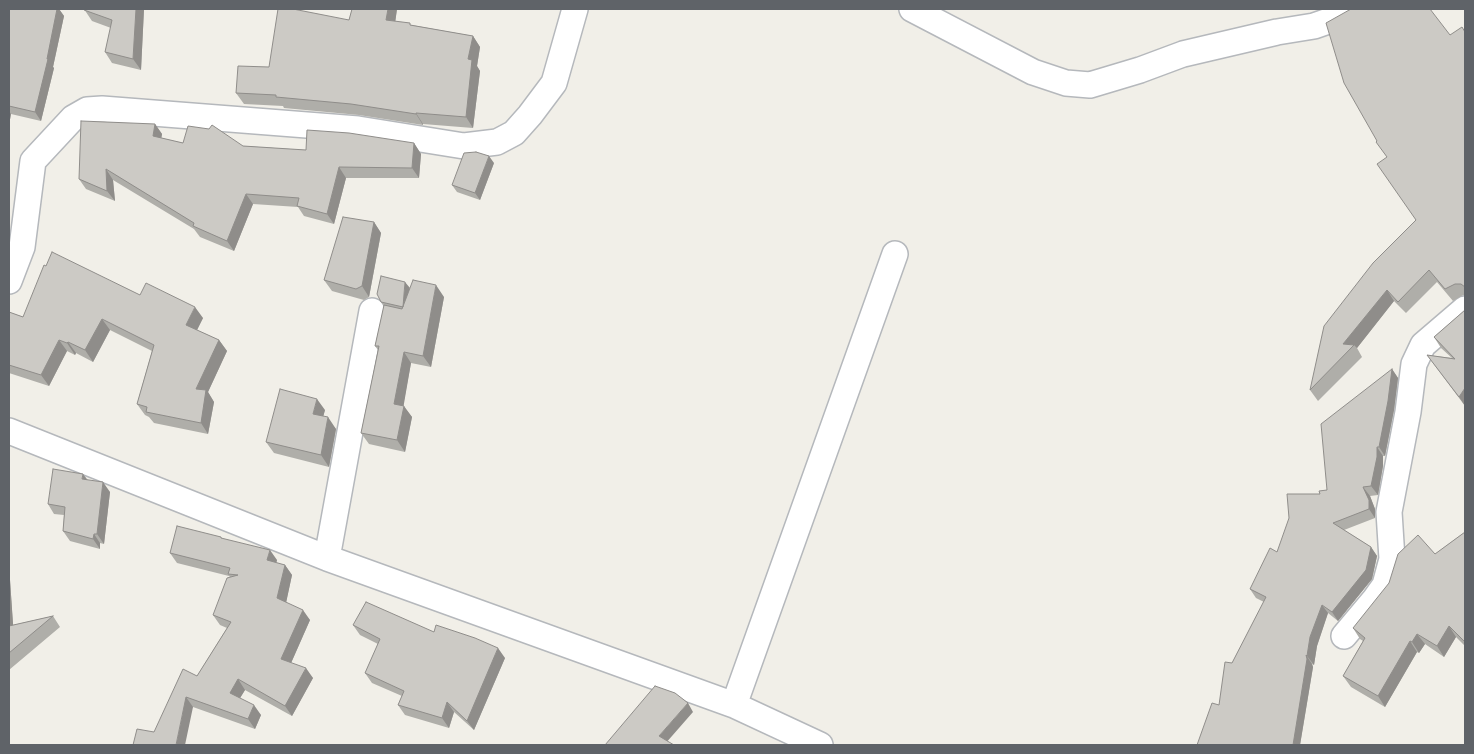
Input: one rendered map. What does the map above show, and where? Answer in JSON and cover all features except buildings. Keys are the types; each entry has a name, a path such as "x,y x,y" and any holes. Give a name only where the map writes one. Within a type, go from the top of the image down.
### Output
{"street":[{"path":"9,281 22,246 33,161 73,118 87,110 102,109 358,129 464,146 497,142 514,133 554,82 575,9"},
{"path":"912,9 1033,72 1066,83 1090,85 1183,54 1277,32 1314,26 1334,19 1350,9"},
{"path":"734,706 895,254"},
{"path":"1344,636 1385,585 1392,559 1389,512 1408,412 1414,364 1422,345 1465,309"},
{"path":"327,558 372,312"},
{"path":"9,431 327,558 734,706 820,745"}]}
